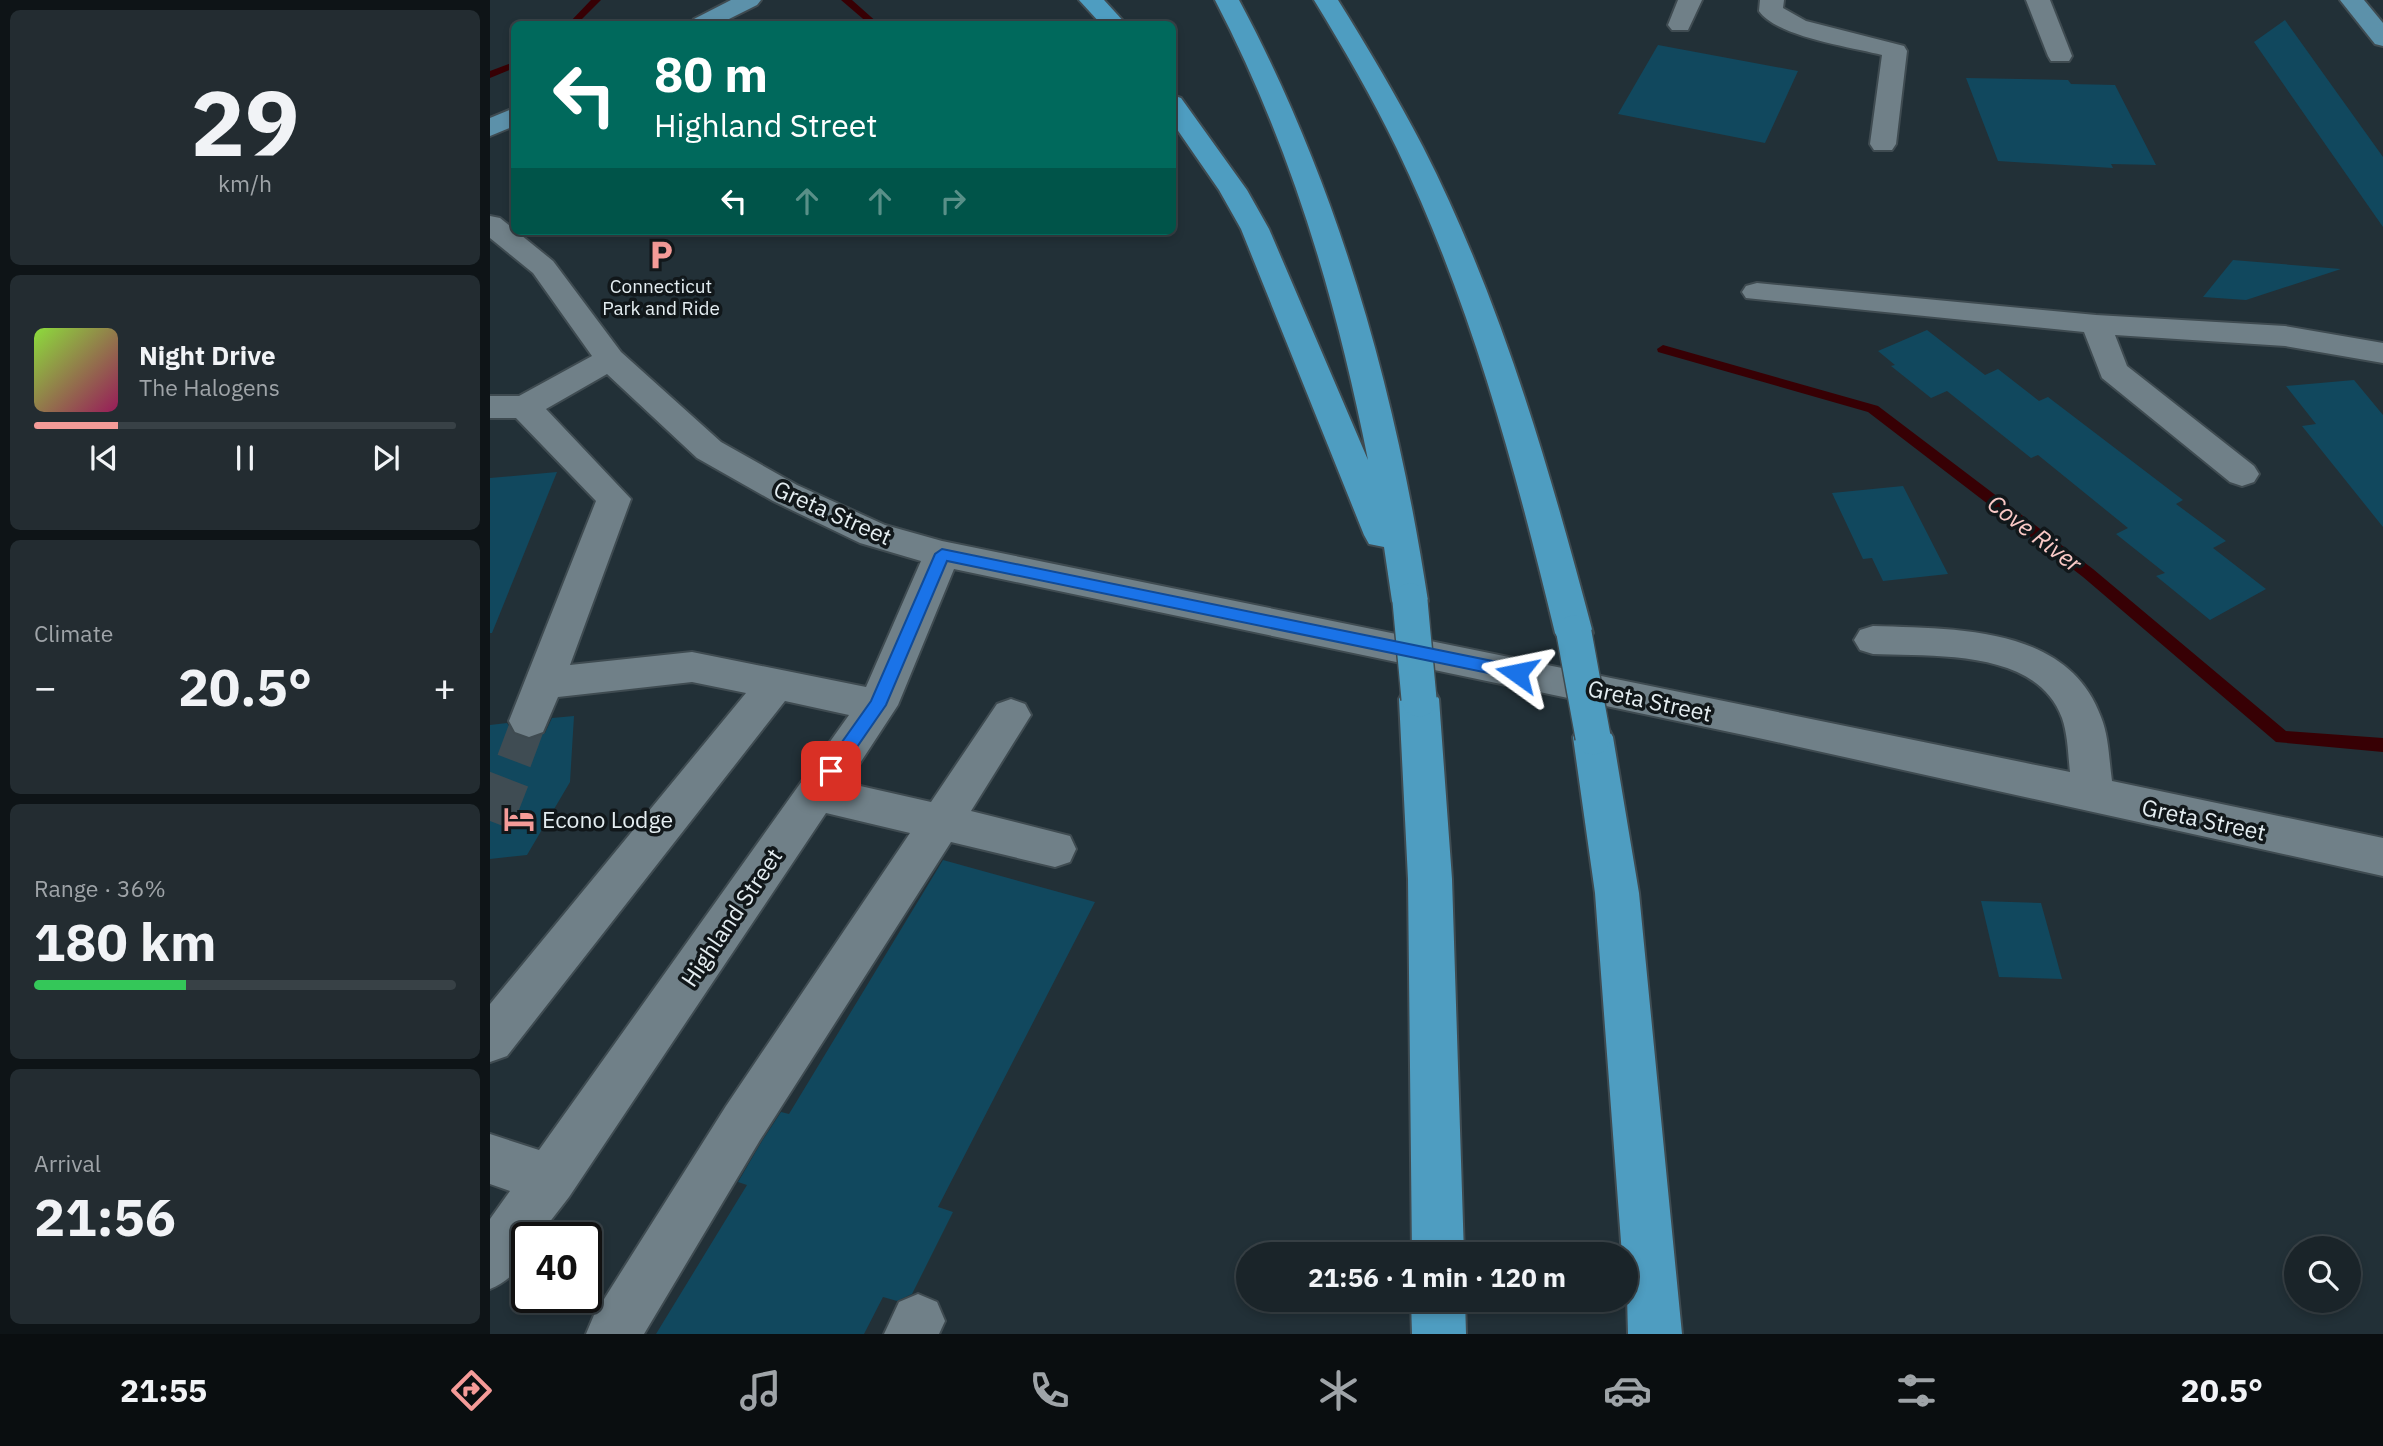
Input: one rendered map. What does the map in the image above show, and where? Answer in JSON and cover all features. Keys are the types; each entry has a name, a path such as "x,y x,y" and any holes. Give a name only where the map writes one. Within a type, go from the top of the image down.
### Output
{"highway":[{"path":"1091,0 1111,21"},
{"path":"1227,0 1285,114 1337,257 1383,449 1410,601 1419,699 1431,921 1438,1242"},
{"path":"1326,0 1379,87 1412,151 1477,306 1541,501 1574,633 1617,893 1655,1334"},
{"path":"1176,109 1233,190 1255,229 1410,601"},
{"path":"1438,1312 1438,1334"}],"main road":[{"path":"708,21 749,0"},
{"path":"2352,0 2383,38"},
{"path":"490,128 511,118"}],"street":[{"path":"1679,25 1690,0"},
{"path":"1772,0 1771,11 1786,22 1895,51 1883,144"},
{"path":"2038,0 2060,56"},
{"name":"Greta Street","path":"490,224 543,267 610,359 709,450 786,493 873,534 942,554 1763,723 2383,857"},
{"path":"1757,292 2096,324 2285,336 2383,353"},
{"path":"2096,324 2113,371 2242,474"},
{"path":"528,721 614,499 507,407 610,359"},
{"name":"Highland Street","path":"490,1263 551,1179 877,705 942,554"},
{"path":"1873,640 1982,647 2030,661 2067,690 2081,713 2093,795"},
{"path":"543,683 692,667 877,705"},
{"path":"490,1040 775,685"},
{"path":"613,1334 743,1123 1011,715"},
{"path":"816,793 1055,849"},
{"path":"490,1159 551,1179"}],"building":[{"path":"2285,20 2383,157 2383,227 2254,42"},
{"path":"1658,45 1798,71 1765,143 1618,114"},
{"path":"1966,78 2068,80 2071,84 2115,85 2156,165 2111,164 2113,168 1998,161"},
{"path":"2233,260 2341,269 2246,300 2203,297"},
{"path":"1927,330 1985,375 1998,369 2039,401 2048,397 2183,500 2176,504 2226,541 2213,548 2266,589 2210,620 2156,576 2165,573 2116,534 2128,528 2038,455 2031,458 1947,391 1931,398 1891,366 1895,365 1878,351"},
{"path":"2354,380 2383,415 2383,527 2302,426 2316,424 2286,386"},
{"path":"557,472 492,633 490,633 490,478"},
{"path":"1903,486 1948,574 1883,581 1872,558 1863,559 1832,493"},
{"name":"Econo Lodge","path":"574,716 570,782 527,855 490,859 490,725 507,723 514,734 530,739 545,733 552,718"},
{"path":"943,860 1095,902 938,1207 953,1212 912,1294 897,1301 883,1297 864,1334 656,1334 747,1185 738,1182 762,1141 781,1112 789,1114"},
{"path":"1981,901 2041,903 2062,979 1999,977"}],"waterway":[{"name":"Cove River","path":"575,21 596,0"},
{"name":"Cove River","path":"846,0 870,21"},
{"name":"Cove River","path":"490,75 511,66"},
{"name":"Cove River","path":"1663,349 1873,409 2088,573 2282,737 2383,745"}],"tunnel":[{"path":"514,761 529,721"},
{"path":"490,821 514,759"}],"place":[{"name":"Connecticut Park and Ride","path":"661,255"},
{"name":"Econo Lodge","path":"519,819"}],"route":[{"path":"831,771 877,705 942,554 1517,673"}]}
